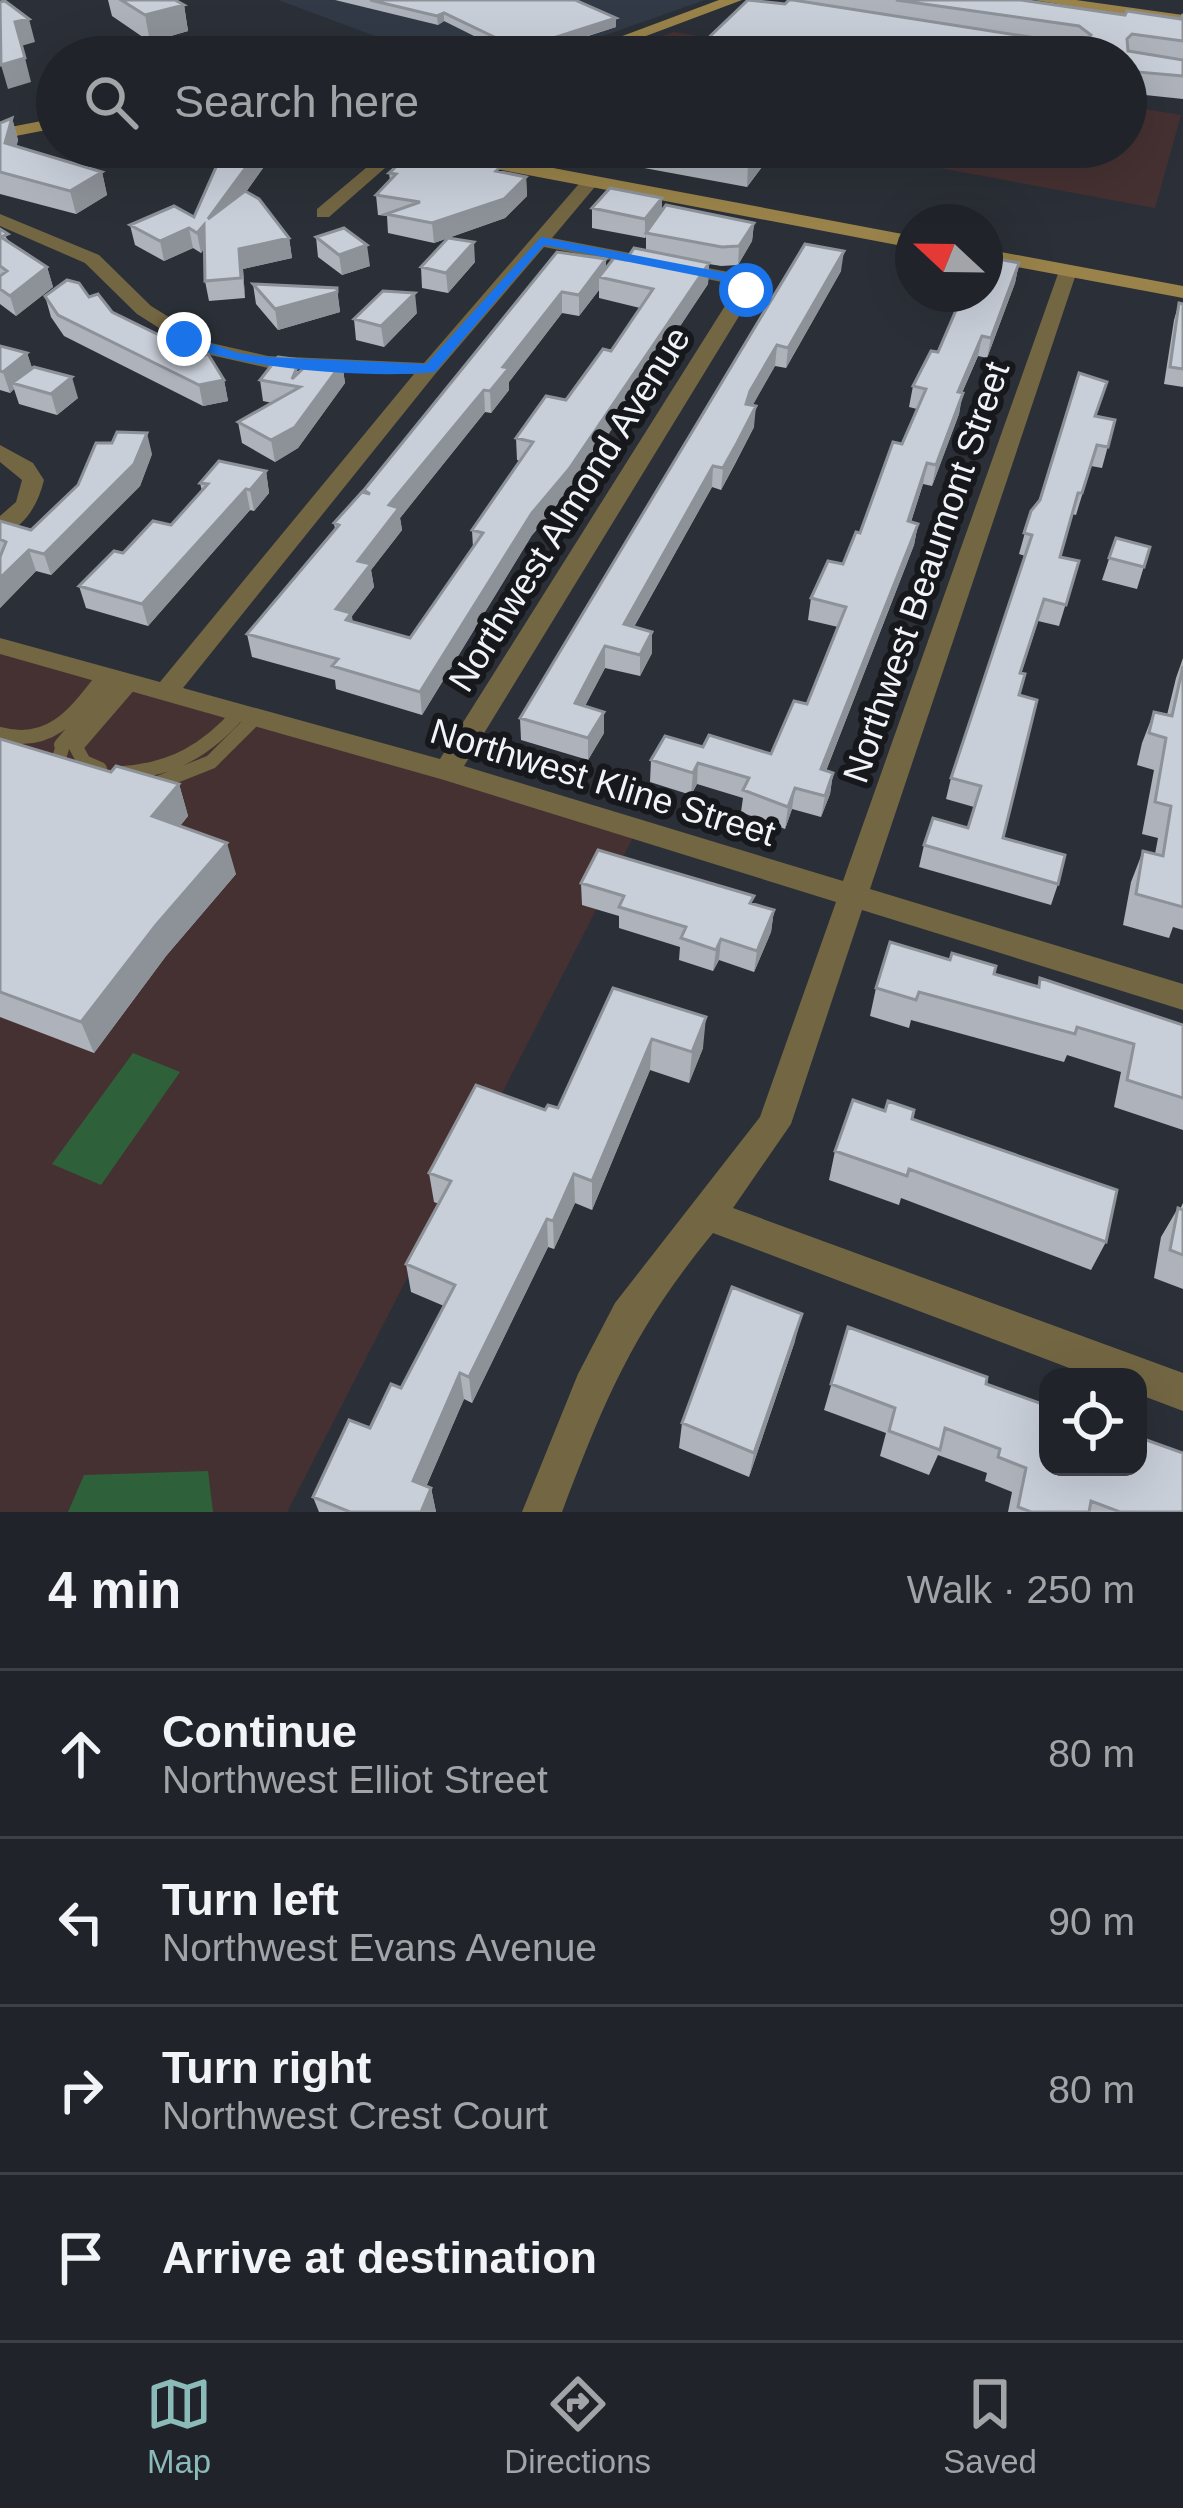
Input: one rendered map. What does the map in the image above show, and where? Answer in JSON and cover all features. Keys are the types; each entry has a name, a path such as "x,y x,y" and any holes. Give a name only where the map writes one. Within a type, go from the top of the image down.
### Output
{"street":[{"path":"1042,0 1183,20"},
{"path":"637,36 737,3"},
{"path":"0,134 36,127"},
{"path":"323,213 376,168"},
{"path":"519,168 895,239"},
{"path":"167,692 430,369 590,182"},
{"path":"0,219 92,260 144,310 204,348 268,362 430,369"},
{"name":"Northwest Almond Avenue","path":"447,772 744,297 745,283 541,241"},
{"path":"1003,258 1183,292"},
{"name":"Northwest Beaumont Street","path":"542,1512 600,1363 658,1272 708,1215 775,1124 1068,271"},
{"path":"0,452 26,468 33,480 28,504 0,529"},
{"name":"Northwest Kline Street","path":"1,648 447,772 1183,997"},
{"path":"708,1215 1183,1392"}],"lane":[{"path":"118,678 76,747 92,767 139,772 171,766 205,749 248,714"},
{"path":"0,734 29,741 52,734 118,678"},
{"path":"48,753 64,742 118,678"},
{"path":"64,742 62,768 69,776 108,785 148,786 199,769 225,751 248,714"}],"shaded area":[{"path":"278,0 705,0 603,36 375,36"},
{"path":"1147,109 1181,115 1155,208 939,168 1147,168"},
{"path":"0,652 637,830 287,1512 0,1512"}],"green space":[{"path":"133,1053 180,1072 101,1185 52,1164"},
{"path":"208,1471 213,1512 68,1512 84,1475"}],"building":[{"path":"121,0 175,0 184,5 145,15"},
{"path":"370,0 575,0 616,18 560,36 492,36 444,13 437,16"},
{"path":"748,0 785,4 793,0 1023,36 710,36"},
{"path":"896,0 1021,0 1125,15 1127,11 1181,19 1183,14 1183,41 1132,34 1090,36 1079,26"},
{"path":"0,2 29,19 15,22 25,58 1,65"},
{"path":"1147,54 1183,60 1183,76 1147,73"},
{"path":"12,118 5,143 36,152 36,168 102,172 70,191 0,172 0,123"},
{"path":"216,168 246,168 208,219 245,191 259,199 289,238 239,249 241,278 205,281 204,225 197,233 189,228 160,241 130,225 174,206 194,217"},
{"path":"395,168 499,168 496,171 526,177 504,199 432,223 386,214 420,202 376,195 396,174 389,173"},
{"path":"610,188 662,198 645,219 592,208"},
{"path":"666,205 754,223 739,246 646,233"},
{"path":"344,228 367,245 339,255 316,237"},
{"path":"0,229 8,234 1,237 47,267 10,296 0,289 0,276 7,271 0,266"},
{"path":"448,238 474,242 446,273 421,267"},
{"path":"805,244 844,251 788,348 777,345 750,391 746,404 756,406 737,443 723,468 713,466 624,624 652,632 640,655 605,646 575,703 604,712 588,738 520,718"},
{"path":"634,248 709,263 569,469 532,513 420,692 332,666 338,659 247,634 339,525 334,523 362,492 370,494 364,490 557,252 606,259 579,295 562,292 503,367 509,368 490,391 484,390 389,505 399,508 358,561 371,564 336,609 351,613 346,620 410,638 483,533 472,530 533,442 516,438 546,396 566,400 603,349 611,351 653,289 599,277 614,258 626,260"},
{"path":"1003,260 1019,263 1003,306"},
{"path":"67,280 79,283 89,297 98,294 112,312 202,356 208,354 224,380 199,385 58,315 45,296"},
{"path":"253,284 337,288 337,292 275,309"},
{"path":"383,291 415,293 381,326 354,319"},
{"path":"1179,303 1183,304 1183,369 1170,367"},
{"path":"955,312 1001,312 991,338 982,336 958,392 963,393 936,465 927,463 908,521 918,524 821,769 833,773 825,796 795,788 788,807 743,790 749,778 698,763 693,773 651,760 665,736 703,747 709,735 771,754 794,701 807,704 846,607 811,598 828,561 843,564 856,532 860,533 893,442 902,444 926,389 913,386 931,351 938,352"},
{"path":"0,346 27,353 3,372"},
{"path":"278,357 300,360 292,379 310,362 342,363 295,427 271,440 238,422 300,387 260,380"},
{"path":"34,367 72,377 51,394 12,383"},
{"path":"1079,373 1107,382 1095,416 1115,420 1108,447 1097,445 1060,557 1079,561 1066,605 1044,599 1020,673 1025,674 1019,695 1037,700 1003,838 1065,855 1058,884 924,845 933,818 968,828 981,786 951,778 1032,535 1024,533 1040,500"},
{"path":"117,432 147,433 134,464 44,554 29,550 0,578 6,542 0,539 0,521 31,530 78,485 96,443 112,443"},
{"path":"219,461 266,471 142,604 79,586 114,551 123,553 153,521 171,525 208,484 200,483"},
{"path":"1116,538 1150,547 1144,567 1109,558"},
{"path":"1183,666 1183,907 1136,894 1143,851 1163,856 1171,806 1155,802 1166,738 1149,733 1154,712 1172,716"},
{"path":"0,739 111,772 116,766 179,784 152,816 227,843 81,1022 0,992"},
{"path":"598,850 754,896 750,903 774,910 757,951 721,939 716,950 681,938 686,927 619,907 624,896 581,883"},
{"path":"890,942 950,960 952,953 996,966 994,974 1039,987 1040,978 1183,1025 1183,1098 1127,1080 1134,1044 1077,1027 1075,1034 919,992 916,1000 876,988"},
{"path":"613,988 706,1017 692,1052 652,1039 592,1181 574,1174 553,1221 547,1219 469,1377 460,1373 413,1481 431,1488 421,1512 350,1512 313,1497 349,1420 370,1428 391,1384 401,1388 455,1285 406,1264 451,1181 429,1173 476,1085 545,1110 548,1105 558,1108"},
{"path":"853,1100 885,1111 888,1101 914,1110 912,1119 1117,1190 1106,1242 909,1169 907,1176 835,1151"},
{"path":"1178,1208 1183,1210 1183,1255 1170,1250"},
{"path":"732,1287 802,1314 754,1453 682,1423"},
{"path":"848,1327 987,1377 986,1384 1039,1403 1039,1476 1147,1476 1147,1440 1183,1453 1183,1512 1120,1512 1091,1501 1089,1512 1031,1512 1018,1507 1026,1468 998,1457 1000,1449 945,1428 940,1450 889,1431 895,1408 831,1384"}],"route":[{"path":"184,339 236,357 268,362 430,369 541,241 732,278 745,283 746,290"}]}
